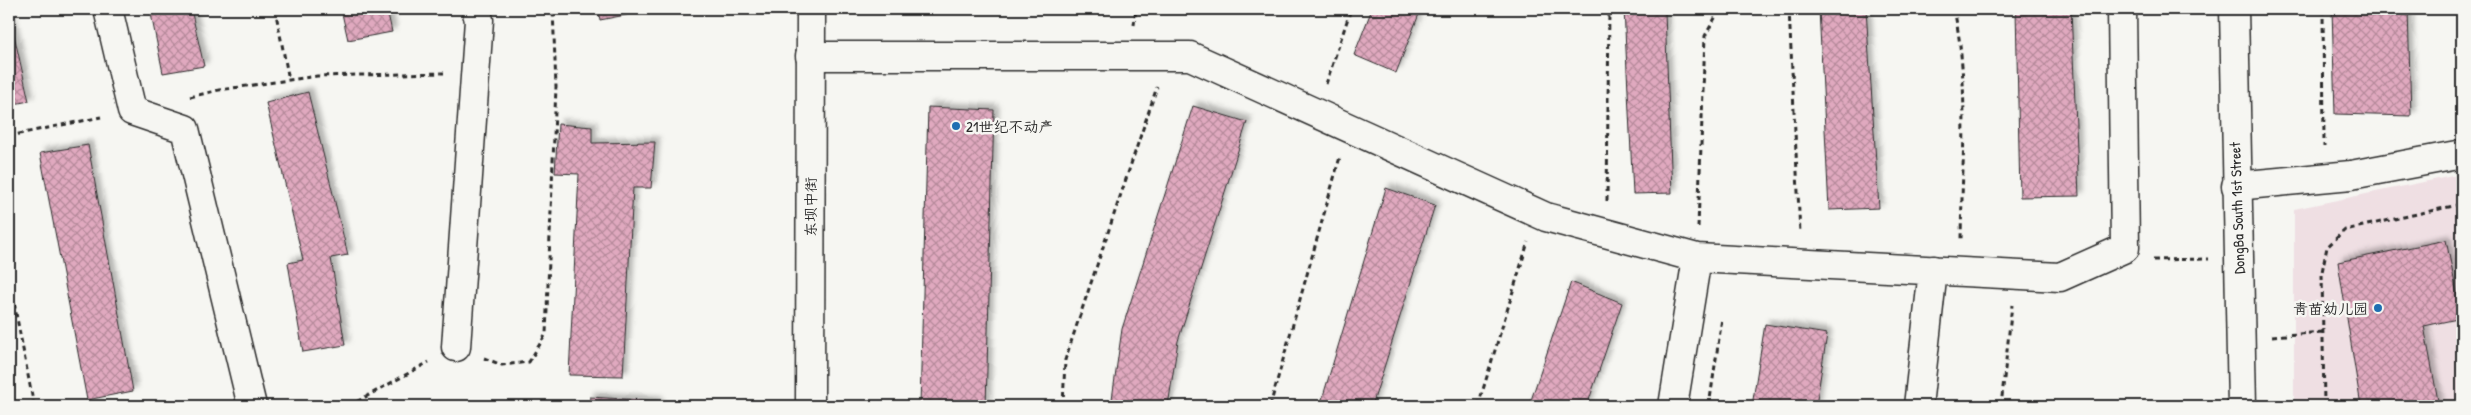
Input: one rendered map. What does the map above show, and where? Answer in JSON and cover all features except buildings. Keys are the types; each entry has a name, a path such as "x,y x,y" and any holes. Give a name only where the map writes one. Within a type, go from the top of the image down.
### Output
{"street":[{"path":"108,9 132,111 185,129 252,406"},
{"path":"456,348 476,72 479,20 476,9"},
{"name":"东坝中街","path":"810,406 811,9"},
{"path":"810,56 1190,56 1536,213 1697,258 2060,277 2125,248 2122,9"},
{"name":"DongBa South 1st Street","path":"2234,9 2236,186 2242,406"},
{"path":"2236,186 2351,175 2462,154"},
{"path":"1673,406 1697,258"},
{"path":"1918,406 1933,270"}],"path":[{"path":"275,9 289,80"},
{"path":"348,406 456,348 502,366 529,362 546,334 556,87 553,9"},
{"path":"1317,113 1351,9"},
{"path":"1606,233 1609,9"},
{"path":"1697,258 1705,36 1720,9"},
{"path":"1789,9 1801,263"},
{"path":"1954,9 1962,46 1964,117 1960,272"},
{"path":"2323,9 2325,177"},
{"path":"1063,406 1065,360 1168,55"},
{"path":"181,99 219,90 317,76 476,72"},
{"path":"9,136 132,111"},
{"path":"1270,406 1348,127"},
{"path":"2324,406 2322,272 2327,247 2345,230 2462,204"},
{"path":"1478,406 1536,213"},
{"path":"2125,248 2154,261 2239,258"},
{"path":"2001,406 2015,274"},
{"path":"9,276 34,406"},
{"path":"1709,406 1723,308"},
{"path":"2241,340 2323,332"}],"shaded area":[{"name":"青苗幼儿园","path":"2462,174 2462,406 2294,406 2294,209"}],"place":[{"name":"21世纪不动产","path":"956,126"},
{"name":"青苗幼儿园","path":"2378,308"}]}
